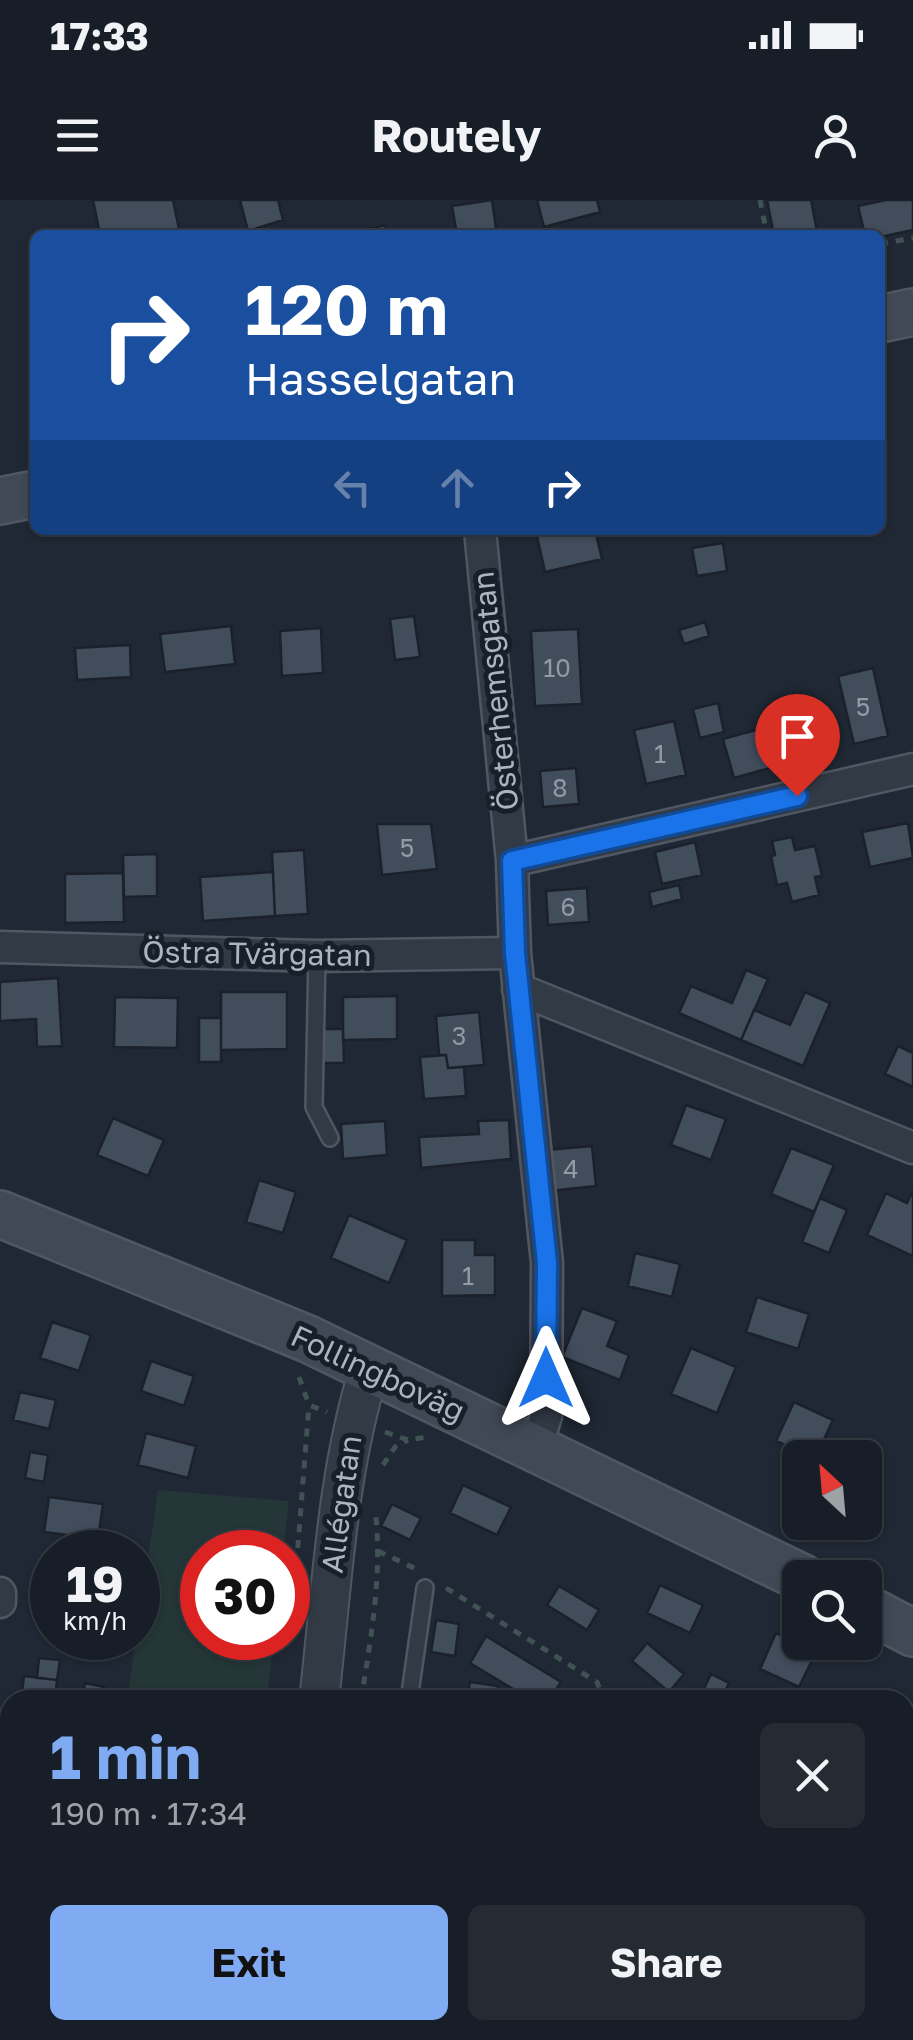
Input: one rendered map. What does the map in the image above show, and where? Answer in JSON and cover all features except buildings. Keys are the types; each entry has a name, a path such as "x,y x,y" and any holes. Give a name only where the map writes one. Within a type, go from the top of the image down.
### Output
{"main road":[{"path":"885,318 913,312"},
{"path":"0,502 30,495"},
{"name":"Follingboväg","path":"0,1214 308,1339 782,1568"},
{"path":"882,1616 913,1632"}],"street":[{"name":"Österhemsgatan","path":"480,535 512,861 518,989 547,1263 546,1416 536,1448"},
{"path":"512,861 913,769"},
{"name":"Östra Tvärgatan","path":"0,947 317,956 515,953"},
{"path":"518,989 913,1148"},
{"name":"Allégatan","path":"320,1690 339,1502 353,1422 368,1370"},
{"path":"0,1593 0,1602"}],"lane":[{"path":"317,956 314,1107 330,1138"},
{"path":"411,1690 427,1583"}],"path":[{"path":"760,200 766,230"},
{"path":"885,243 913,238"},
{"path":"299,1530 309,1405"},
{"path":"378,1478 385,1459 408,1440"},
{"path":"362,1690 378,1551 373,1494"},
{"path":"378,1551 427,1583"},
{"path":"443,1586 597,1682 600,1690"}],"shaded area":[{"path":"158,1490 289,1501 286,1530 180,1530 180,1660 272,1660 268,1690 128,1690 133,1660 160,1660 160,1530 152,1530"}],"route":[{"path":"546,1378 547,1263 515,953 512,861 797,796"}]}
